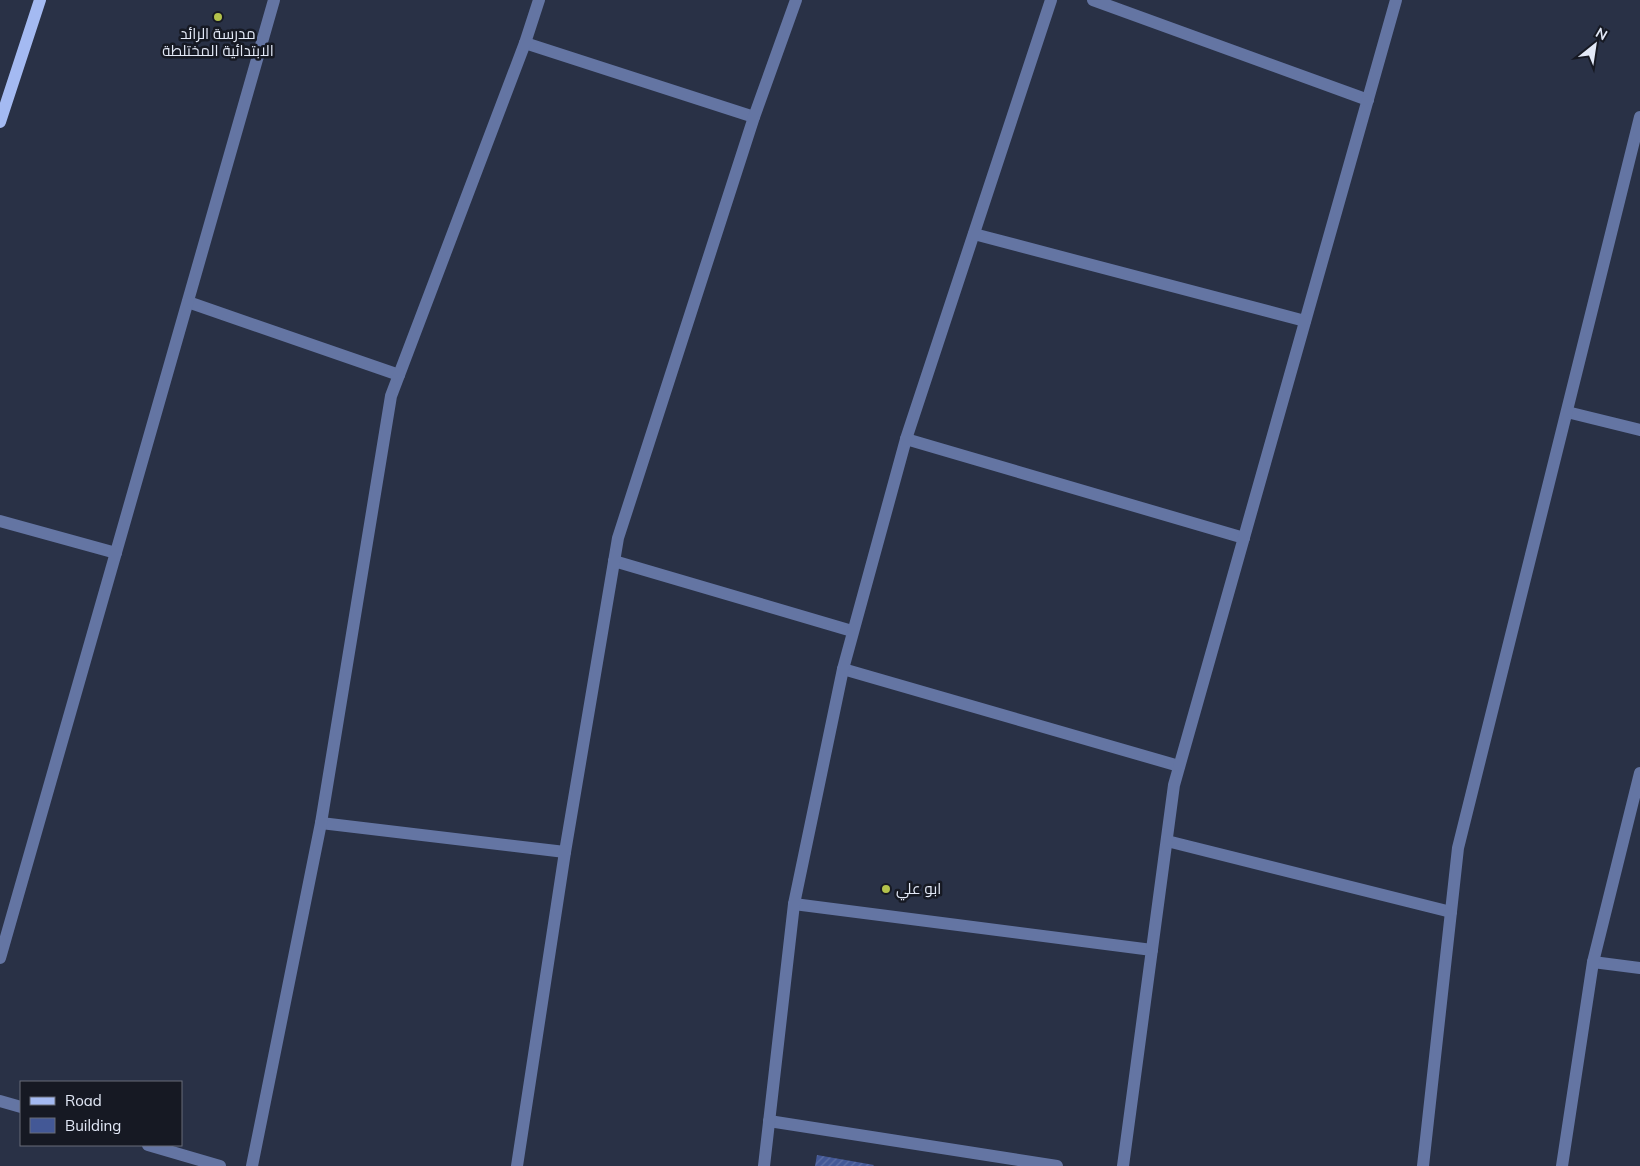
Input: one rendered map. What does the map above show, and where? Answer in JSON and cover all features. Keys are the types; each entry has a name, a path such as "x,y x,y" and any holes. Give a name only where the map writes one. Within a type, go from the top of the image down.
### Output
{"main road":[{"path":"0,122 40,0"}],"street":[{"path":"0,958 274,0"},
{"path":"252,1166 320,823 391,396 525,44 539,0"},
{"path":"517,1166 565,852 618,538 754,117 796,0"},
{"path":"764,1166 794,904 852,631 906,439 1051,0"},
{"path":"1093,0 1368,100"},
{"path":"1123,1166 1174,785 1396,0"},
{"path":"525,44 754,117"},
{"path":"1423,1166 1458,848 1640,117"},
{"path":"974,234 1305,321"},
{"path":"188,302 399,375"},
{"path":"1567,412 1640,430"},
{"path":"906,439 1244,538"},
{"path":"0,521 116,553"},
{"path":"614,561 852,631"},
{"path":"843,669 1179,766"},
{"path":"1562,1166 1593,962 1640,773"},
{"path":"320,823 565,852"},
{"path":"1167,841 1451,912"},
{"path":"794,904 1152,950"},
{"path":"1593,962 1640,968"},
{"path":"0,1101 20,1107"},
{"path":"769,1121 1057,1166"},
{"path":"151,1146 220,1166"}],"building":[{"path":"817,1155 874,1165 815,1166"}],"place":[{"name":"مدرسة الرائد الابتدائية المختلطة","path":"218,17"},
{"name":"ابو علي","path":"886,889"}]}
